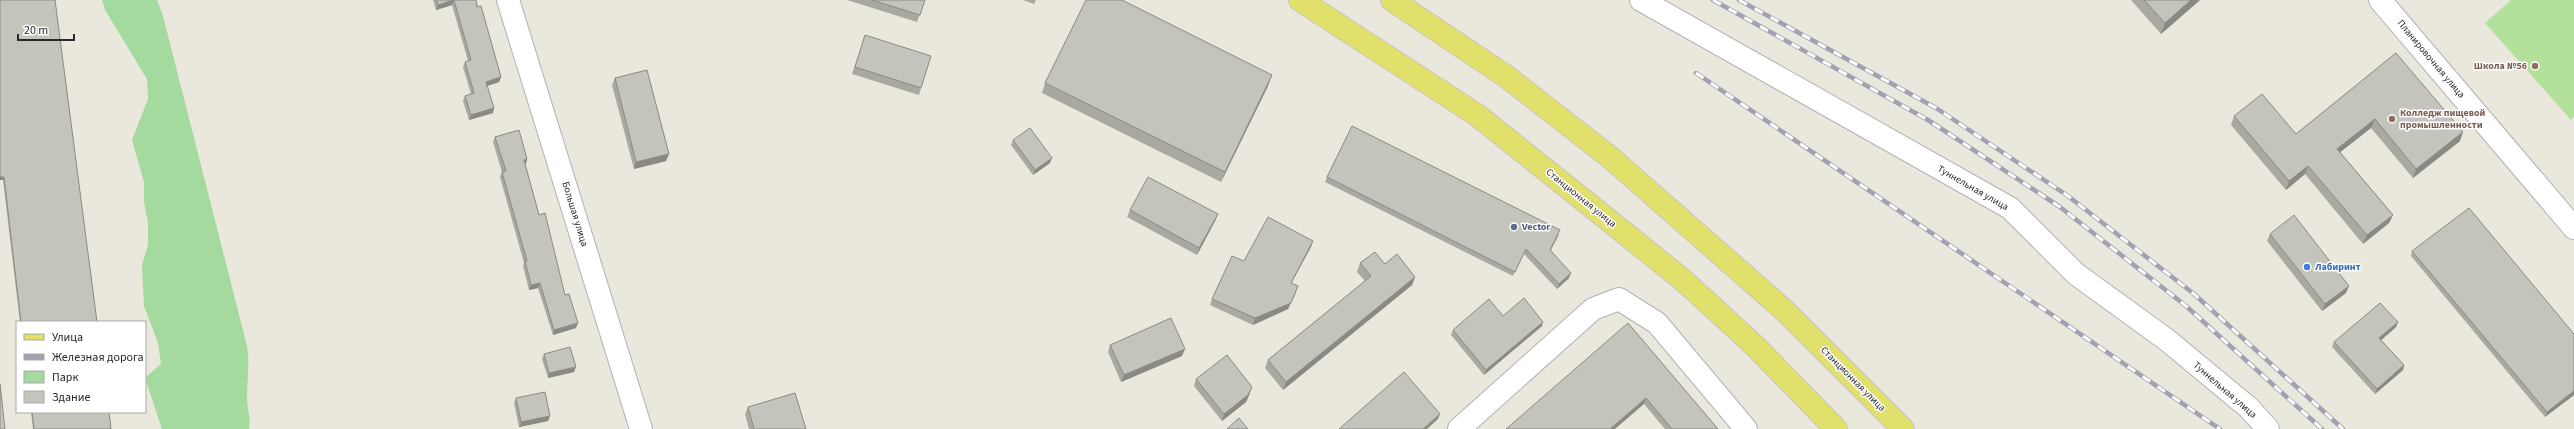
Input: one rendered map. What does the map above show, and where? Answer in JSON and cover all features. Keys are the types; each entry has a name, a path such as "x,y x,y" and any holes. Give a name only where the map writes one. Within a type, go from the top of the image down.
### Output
{"main road":[{"name":"Станционная улица","path":"1300,0 1477,116 1580,197 1694,290 1755,346 1836,429"},
{"name":"Станционная улица","path":"1392,0 1507,77 1611,158 1784,310 1903,429"}],"street":[{"name":"Большая улица","path":"508,0 641,429"},
{"name":"Туннельная улица","path":"1641,0 2010,208 2076,274 2167,340 2249,408 2268,429"},
{"name":"Планировочная улица","path":"2380,0 2574,228"},
{"path":"1459,429 1593,309 1619,299 1657,323 1746,429"}],"green space":[{"path":"102,0 157,0 163,16 247,346 247,397 250,421 249,429 162,429 146,381 146,377 161,364 158,343 144,306 142,265 148,245 148,223 144,202 144,182 132,140 148,99 147,79 105,10"},
{"name":"Школа №56","path":"2511,0 2574,0 2574,117 2571,120 2485,23"}],"building":[{"path":"0,0 55,0 97,321 21,321 4,177 0,177"},
{"path":"437,0 454,0 438,5"},
{"path":"454,0 476,0 477,7 481,6 501,77 486,82 494,108 471,115 465,96 474,93 465,62 471,60"},
{"path":"872,0 925,0 920,15"},
{"path":"1086,0 1122,0 1272,75 1225,172 1045,83"},
{"path":"2144,0 2191,0 2165,23"},
{"path":"865,35 931,56 921,88 855,67"},
{"path":"2396,53 2463,132 2416,169 2375,119 2337,149 2393,215 2367,235 2308,166 2289,181 2234,116 2262,94 2296,134"},
{"path":"647,70 669,154 636,162 615,78"},
{"path":"1352,126 1560,230 1550,250 1571,273 1559,284 1526,249 1515,272 1327,177"},
{"path":"1030,128 1052,158 1035,170 1013,140"},
{"path":"519,130 527,159 524,160 539,215 545,213 565,295 569,294 578,323 554,330 540,283 531,285 525,261 527,261 502,172 506,171 495,137"},
{"path":"1148,177 1218,214 1199,248 1130,210"},
{"path":"2469,208 2574,334 2574,391 2547,412 2412,251"},
{"name":"Лабиринт","path":"2294,215 2349,286 2325,304 2270,234"},
{"path":"1268,217 1313,241 1291,283 1298,286 1291,303 1255,318 1212,299 1232,256 1244,261"},
{"path":"1375,252 1385,264 1397,254 1415,277 1286,382 1268,360 1371,276 1360,263"},
{"path":"1524,298 1543,322 1486,370 1453,330 1489,299 1503,316"},
{"path":"2380,303 2398,322 2379,338 2404,365 2377,389 2334,342"},
{"path":"1171,318 1185,349 1124,375 1110,345"},
{"path":"1628,323 1718,429 1672,429 1646,398 1610,429 1506,429"},
{"path":"570,347 576,367 549,373 544,354"},
{"path":"1227,355 1252,387 1248,395 1224,414 1196,379"},
{"path":"1404,372 1440,414 1423,429 1339,429"},
{"path":"0,384 5,429 0,429"},
{"path":"545,392 550,416 521,422 516,398"},
{"path":"795,393 806,429 754,429 748,407"},
{"path":"32,413 109,413 111,429 34,429"},
{"path":"1239,418 1248,429 1227,429"}],"railway":[{"path":"1713,0 1928,120 2060,207 2186,306 2322,429"},
{"path":"1739,0 1936,108 2068,196 2194,294 2343,429"},
{"path":"1696,73 2220,429"}],"place":[{"name":"Школа №56","path":"2535,66"},
{"name":"Колледж пищевой промышленности","path":"2392,119"},
{"name":"Vector","path":"1514,227"},
{"name":"Лабиринт","path":"2307,267"}]}
